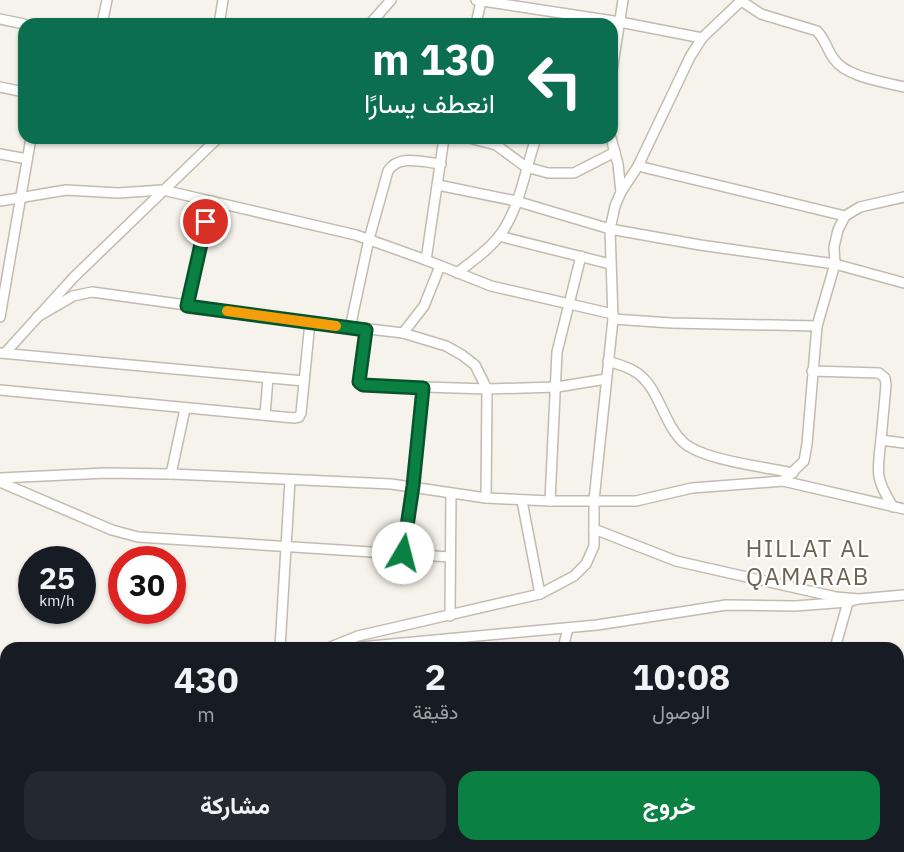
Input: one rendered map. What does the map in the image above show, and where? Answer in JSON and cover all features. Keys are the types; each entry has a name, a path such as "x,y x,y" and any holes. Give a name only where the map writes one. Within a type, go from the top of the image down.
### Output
{"street":[{"path":"103,18 106,0"},
{"path":"220,18 223,0"},
{"path":"375,18 391,0"},
{"path":"618,34 623,0"},
{"path":"343,642 358,636 540,594 574,576 586,564 594,546 594,501 613,317 610,229 621,192 638,166 690,57 702,38 742,0 760,14 817,31 841,68 904,87"},
{"path":"477,18 478,1 598,18"},
{"path":"568,18 570,13"},
{"path":"0,19 18,23"},
{"path":"620,22 702,38"},
{"path":"0,87 18,91"},
{"path":"0,317 3,284 30,144"},
{"path":"2,353 74,277 212,144"},
{"path":"426,260 443,144"},
{"path":"492,144 526,167 541,172 563,174 585,168 615,152"},
{"path":"458,273 499,236 510,219 534,144"},
{"path":"613,144 621,192"},
{"path":"0,154 27,159"},
{"path":"350,328 369,239 388,171 393,164 401,160 441,164"},
{"path":"638,166 845,216"},
{"path":"438,185 516,201 610,229 700,245 835,264 904,283"},
{"path":"0,201 66,190 118,193 164,190 369,239 508,291 613,317 671,323 817,326"},
{"path":"783,481 804,461 817,326 835,264 838,230 845,216 860,207 904,197"},
{"path":"187,306 211,201"},
{"path":"499,236 610,264"},
{"path":"550,501 557,352 581,256"},
{"path":"403,333 424,306 440,266"},
{"path":"37,317 73,296 92,292 350,328 403,333 446,346 475,365 487,389 486,498"},
{"path":"0,390 185,409 299,417 310,322"},
{"path":"366,330 359,382 363,385 487,389 557,387 606,379"},
{"path":"2,353 304,381"},
{"path":"608,361 634,371 648,383 673,430 684,444 703,454 793,473"},
{"path":"812,371 879,373 885,378 877,475 893,507"},
{"path":"265,415 268,378"},
{"path":"403,553 413,486 423,388"},
{"path":"171,474 185,409"},
{"path":"881,440 904,443"},
{"path":"0,478 106,473 171,474 413,486 486,498 522,501 636,501 692,488 783,481 835,491 904,509"},
{"path":"280,642 290,480"},
{"path":"0,482 81,518 125,534 450,557"},
{"path":"450,616 451,493"},
{"path":"522,501 540,594"},
{"path":"594,530 676,561 836,597 858,599 904,595"},
{"path":"415,642 568,628 726,605 795,606 848,602 858,599"},
{"path":"837,642 848,602"},
{"path":"564,642 568,628"}],"slow traffic":[{"path":"227,311 336,326"}],"district":[{"name":"HILLAT AL QAMARAB","path":"808,563"}],"route":[{"path":"206,222 187,306 366,330 359,382 363,385 423,388 413,486 403,553"}]}
